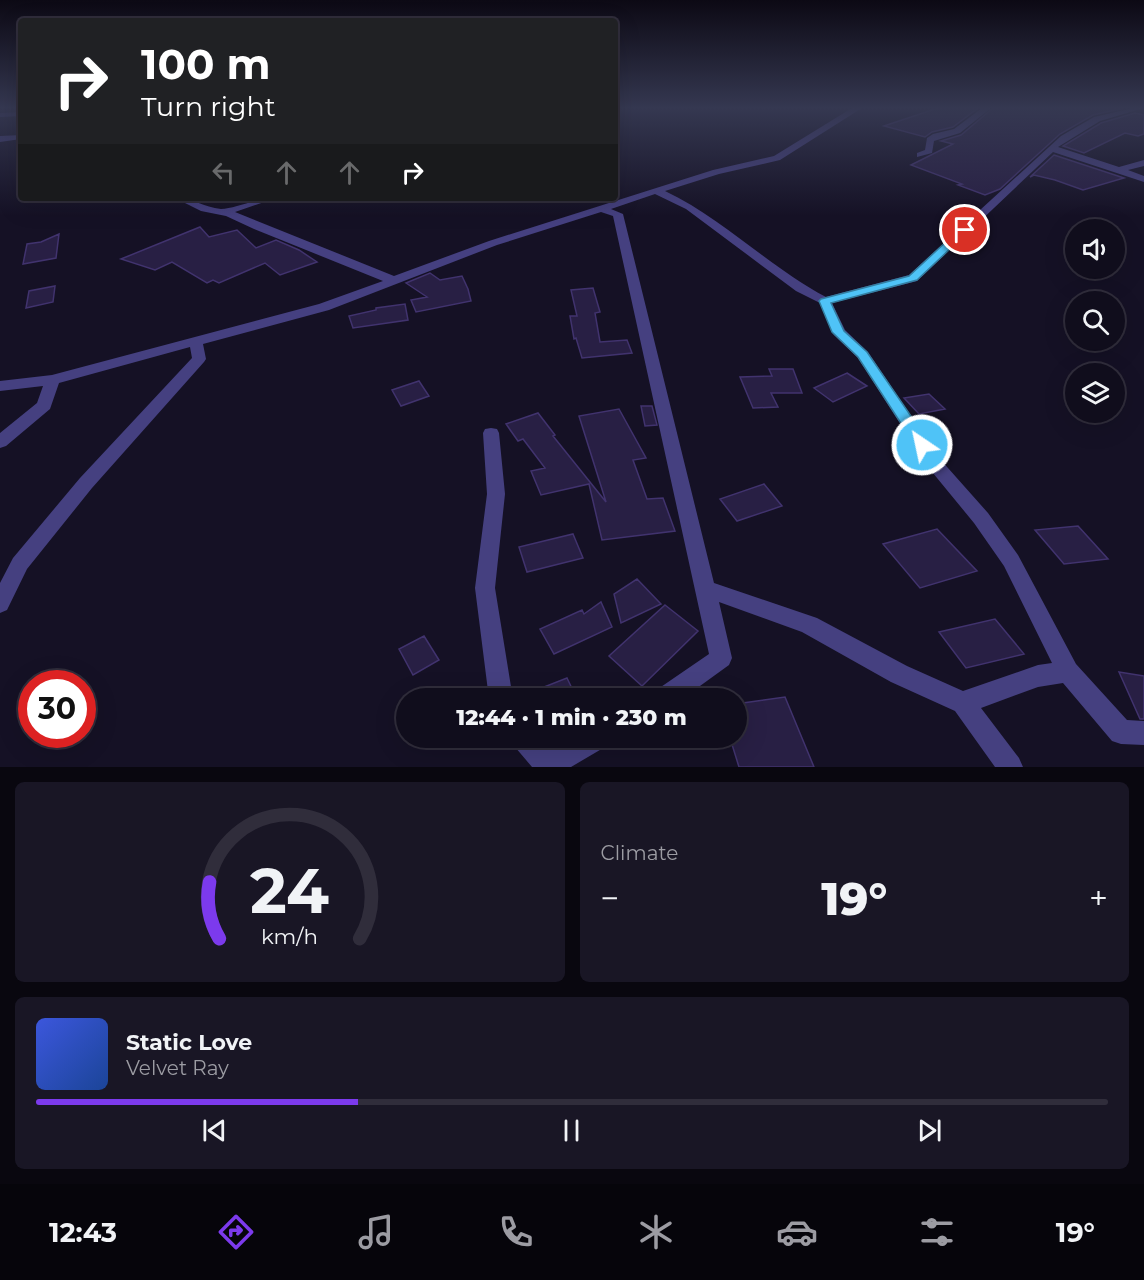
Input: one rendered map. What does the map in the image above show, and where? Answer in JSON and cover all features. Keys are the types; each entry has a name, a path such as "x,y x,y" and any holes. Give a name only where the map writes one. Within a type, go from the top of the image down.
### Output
{"street":[{"path":"0,386 52,380 324,307 493,243 716,172 777,159 801,144"},
{"path":"920,155 929,151 930,144"},
{"path":"825,301 913,278 1037,161 1059,144"},
{"path":"1054,149 1144,179"},
{"path":"1119,170 1144,163"},
{"path":"656,191 690,207 800,288 825,301 839,332 862,355 934,463 981,518 1011,561 1068,672 1121,732 1144,733"},
{"path":"187,201 205,209 224,212 392,280"},
{"path":"224,212 261,201"},
{"path":"601,209 618,214 721,658 679,688"},
{"path":"0,604 20,564 86,483 199,359 196,341"},
{"path":"0,442 44,405 52,380"},
{"path":"491,433 496,494 485,588 499,688"},
{"path":"706,589 809,625 899,674 963,703 1010,767"},
{"path":"963,703 1038,676 1068,672"},
{"path":"532,748 548,767 579,748"}],"building":[{"path":"953,144 1049,144 1000,189 985,195 911,165"},
{"path":"1067,144 1103,144 1084,153 1063,146"},
{"path":"1054,155 1124,178 1083,190 1055,180 1034,175 1030,177"},
{"path":"200,227 209,237 237,230 256,248 276,240 299,250 317,262 280,275 265,263 219,283 213,280 207,283 172,262 155,270 121,259"},
{"path":"59,234 56,258 23,264 27,244 41,242"},
{"path":"430,273 440,280 462,276 471,301 416,312 411,300 427,297 406,283"},
{"path":"55,286 53,302 26,308 29,291"},
{"path":"593,288 600,312 595,313 600,342 627,340 632,353 582,358 576,338 574,339 570,316 577,316 571,290"},
{"path":"405,304 408,320 353,328 349,316 376,310 376,308"},
{"path":"769,369 793,369 802,393 771,393 778,407 753,408 740,377 772,376"},
{"path":"847,373 867,386 833,402 814,388"},
{"path":"419,381 429,396 401,406 392,390"},
{"path":"929,394 945,409 919,414 904,398"},
{"path":"641,406 652,406 657,425 645,426"},
{"path":"619,409 646,458 633,460 647,499 663,498 675,531 602,540 589,484 541,495 531,471 545,468 523,439 518,441 506,424 538,413 555,435 553,436 606,502 579,416"},
{"path":"764,484 782,506 737,521 720,499"},
{"path":"1078,526 1108,559 1064,564 1035,530"},
{"path":"937,529 977,571 920,588 883,544"},
{"path":"573,534 583,558 527,572 519,547"},
{"path":"637,579 661,604 621,623 614,594"},
{"path":"601,602 612,627 554,654 540,629 582,610 584,614"},
{"path":"665,605 698,631 642,686 609,656"},
{"path":"995,619 1024,654 966,668 939,632"},
{"path":"424,636 439,660 413,675 399,649"},
{"path":"1119,672 1144,676 1144,719 1140,719"},
{"path":"567,678 572,688 542,688"},
{"path":"785,697 814,767 739,767 733,748 747,748 747,702"}],"route":[{"path":"922,445 862,355 839,332 825,301 913,278 965,230"}]}
